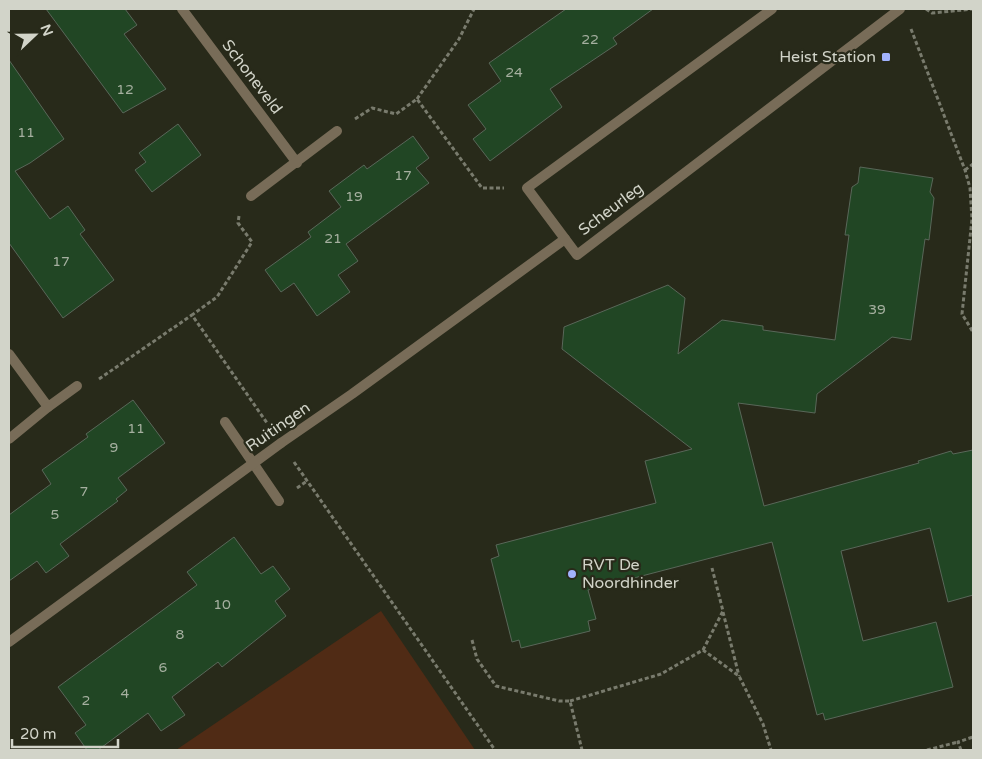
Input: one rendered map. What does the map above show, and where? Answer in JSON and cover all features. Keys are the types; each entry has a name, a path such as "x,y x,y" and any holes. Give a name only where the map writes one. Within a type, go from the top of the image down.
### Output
{"street":[{"name":"Schoneveld","path":"182,9 297,163"},
{"path":"528,188 772,9"},
{"name":"Scheurleg","path":"528,188 577,255 898,10"},
{"path":"251,196 337,131"},
{"name":"Ruitingen","path":"9,642 253,463 352,394 565,239"},
{"path":"9,354 48,407"},
{"path":"9,439 76,386"},
{"path":"225,422 279,501"}],"path":[{"path":"337,131 372,108 396,114 418,99 459,39 474,9"},
{"path":"926,9 932,13 973,9"},
{"path":"898,10 912,31 965,170 970,188 972,219 962,314 973,332"},
{"path":"418,99 482,188 528,188"},
{"path":"965,170 973,164"},
{"path":"76,386 103,377 217,297 252,242 238,223 240,206 251,196"},
{"path":"192,315 270,427"},
{"path":"289,455 495,750"},
{"path":"712,568 739,676 763,724 771,750"},
{"path":"472,640 477,660 496,686 559,702 570,701 661,674 703,650 723,611"},
{"path":"703,650 739,676"},
{"path":"570,701 582,750"},
{"path":"927,750 973,737"},
{"path":"958,742 961,750"}],"shaded area":[{"path":"381,611 475,750 176,750"}],"building":[{"path":"46,9 125,9 137,25 124,34 166,89 123,113"},
{"path":"566,9 653,9 613,38 617,44 550,89 562,107 490,161 473,139 486,129 468,105 501,81 489,63"},
{"path":"9,60 64,139 30,163 15,171 50,219 68,206 85,230 80,234 114,280 63,318 9,243"},
{"path":"178,124 201,155 152,192 135,170 146,162 139,153"},
{"path":"413,136 429,158 416,168 429,183 346,244 358,261 338,275 350,292 317,316 294,283 281,292 265,270 311,237 308,232 341,207 329,191 364,165 367,169"},
{"name":"RVT De Noordhinder","path":"860,167 933,178 930,192 934,198 929,240 925,239 911,340 892,337 817,394 815,413 738,403 764,506 919,463 918,461 951,451 953,454 973,450 973,595 948,602 930,528 841,551 863,641 936,622 953,687 825,720 823,713 817,715 772,542 588,590 596,619 588,621 590,631 521,648 519,640 512,642 491,559 499,556 496,545 656,503 645,461 692,449 562,349 564,327 668,285 685,298 678,354 722,320 763,326 763,330 835,340 849,235 845,235 852,187 858,183"},
{"path":"133,400 165,443 118,478 127,490 116,499 118,501 60,544 69,556 46,573 37,561 9,581 9,515 51,484 42,470 88,437 86,434"},
{"path":"234,537 261,574 273,566 290,589 275,601 286,616 222,667 218,662 172,697 185,715 161,731 148,713 98,750 87,750 75,733 86,725 58,687 197,585 187,572"}],"place":[{"name":"Heist Station","path":"886,57"},
{"name":"RVT De Noordhinder","path":"572,574"}]}
